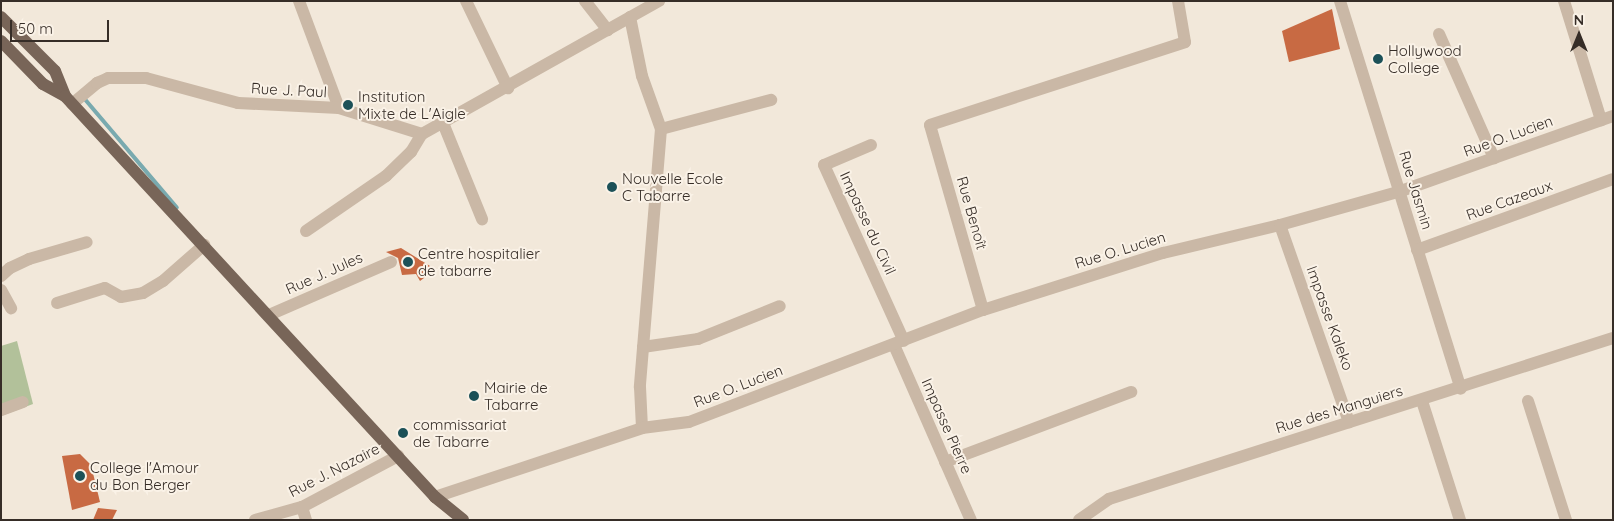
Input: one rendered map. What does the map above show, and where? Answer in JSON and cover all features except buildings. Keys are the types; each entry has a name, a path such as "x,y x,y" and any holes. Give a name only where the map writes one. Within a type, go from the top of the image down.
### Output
{"main road":[{"path":"1,17 55,72 68,100"},
{"path":"1,42 43,84 68,100 269,315 435,497 463,520"}],"street":[{"path":"299,1 338,108"},
{"path":"466,1 508,88"},
{"path":"584,1 608,30"},
{"path":"306,231 386,176 411,152 422,134 508,88 659,1"},
{"name":"Rue Benoît","path":"983,310 930,125 1185,42 1178,1"},
{"name":"Rue Jasmin","path":"1340,1 1401,191 1417,250 1461,389"},
{"path":"1564,1 1607,118"},
{"path":"630,17 642,76 661,129 640,387 642,428"},
{"path":"1439,34 1494,158"},
{"name":"Rue J. Paul","path":"68,100 97,83 125,76 146,78 238,103 338,108 422,134"},
{"path":"661,129 770,100"},
{"name":"Rue O. Lucien","path":"435,497 642,428 688,422 983,310 1163,253 1280,225 1401,191 1607,118"},
{"path":"443,123 482,219"},
{"name":"Impasse du Civil","path":"870,145 824,165 899,343"},
{"name":"Rue Cazeaux","path":"1417,250 1613,179"},
{"name":"Impasse Kaleko","path":"1280,225 1349,422"},
{"path":"1,276 10,268 29,259 86,242"},
{"path":"56,302 105,288 121,297 143,293 163,281 204,245"},
{"name":"Rue J. Jules","path":"269,315 391,262"},
{"path":"1,290 11,308"},
{"path":"643,347 698,339 780,306"},
{"name":"Rue des Manguiers","path":"1079,520 1108,499 1349,422 1461,389 1613,338"},
{"name":"Impasse Pierre","path":"899,343 945,462 971,520"},
{"path":"945,462 1131,392"},
{"path":"1422,401 1460,520"},
{"path":"1528,401 1566,520"},
{"path":"1,410 23,402"},
{"name":"Rue J. Nazaire","path":"255,520 302,507 398,456"},
{"path":"302,507 306,520"}],"green space":[{"path":"17,341 33,404 1,416 1,346"}],"waterway":[{"path":"83,97 177,208"}],"place":[{"name":"Hollywood College","path":"1378,59"},
{"name":"Institution Mixte de L'Aigle","path":"348,105"},
{"name":"Nouvelle Ecole C Tabarre","path":"612,187"},
{"name":"Centre hospitalier de tabarre","path":"408,262"},
{"name":"Mairie de Tabarre","path":"474,396"},
{"name":"commissariat de Tabarre","path":"403,433"},
{"name":"College l'Amour du Bon Berger","path":"80,476"}]}
